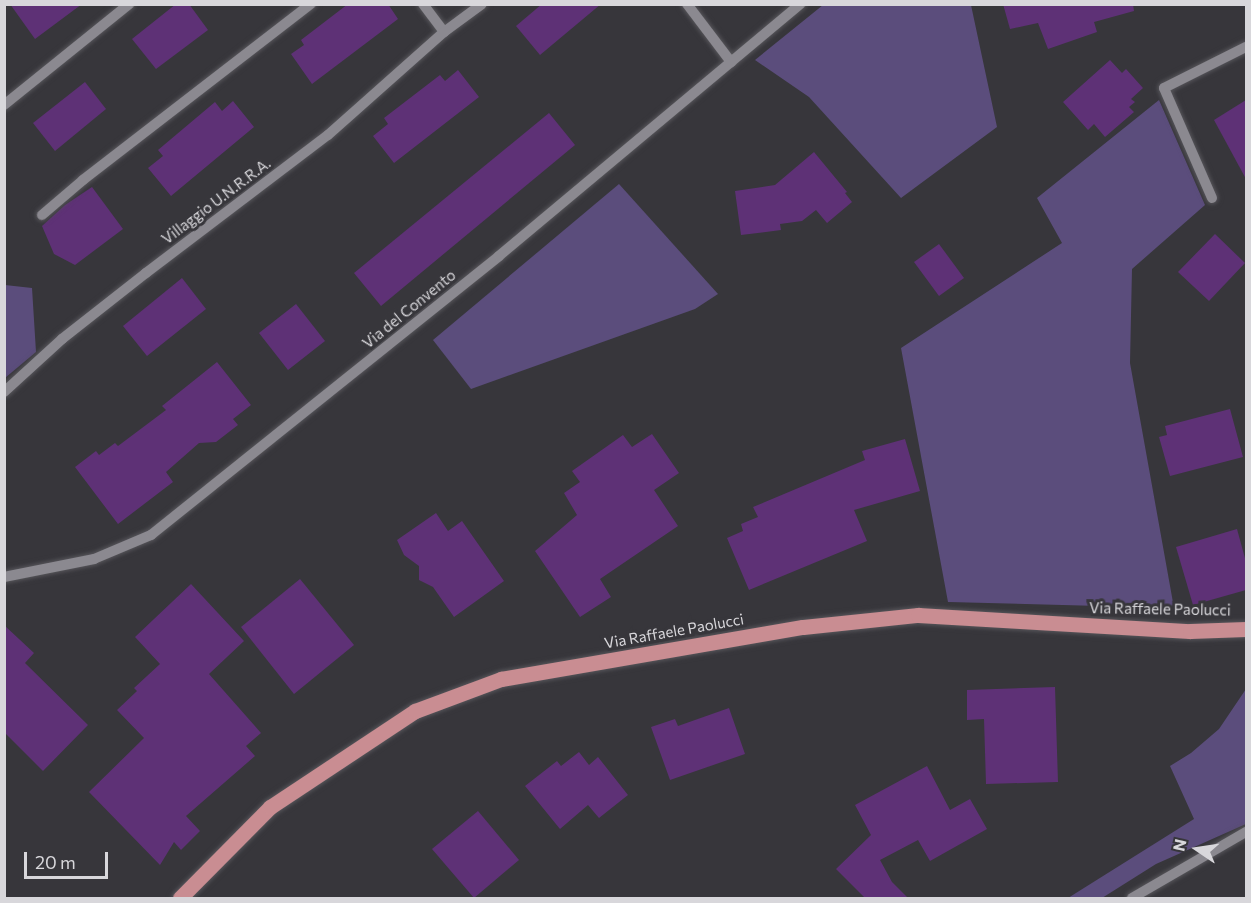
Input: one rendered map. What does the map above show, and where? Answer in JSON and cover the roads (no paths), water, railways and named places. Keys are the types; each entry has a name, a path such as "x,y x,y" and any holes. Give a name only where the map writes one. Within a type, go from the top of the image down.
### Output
{"main road":[{"name":"Via Raffaele Paolucci","path":"180,898 280,800 415,711 501,679 803,627 918,615 1190,631 1246,629"}],"street":[{"path":"4,105 129,4"},
{"path":"42,215 82,180 311,4"},
{"path":"423,4 444,32"},
{"name":"Villaggio U.N.R.R.A.","path":"4,392 62,339 328,135 444,32 482,4"},
{"path":"687,4 731,62"},
{"name":"Via del Convento","path":"4,577 94,559 151,535 499,256 800,4"},
{"path":"1212,198 1164,88 1246,46"},
{"path":"1132,898 1246,832"}]}
